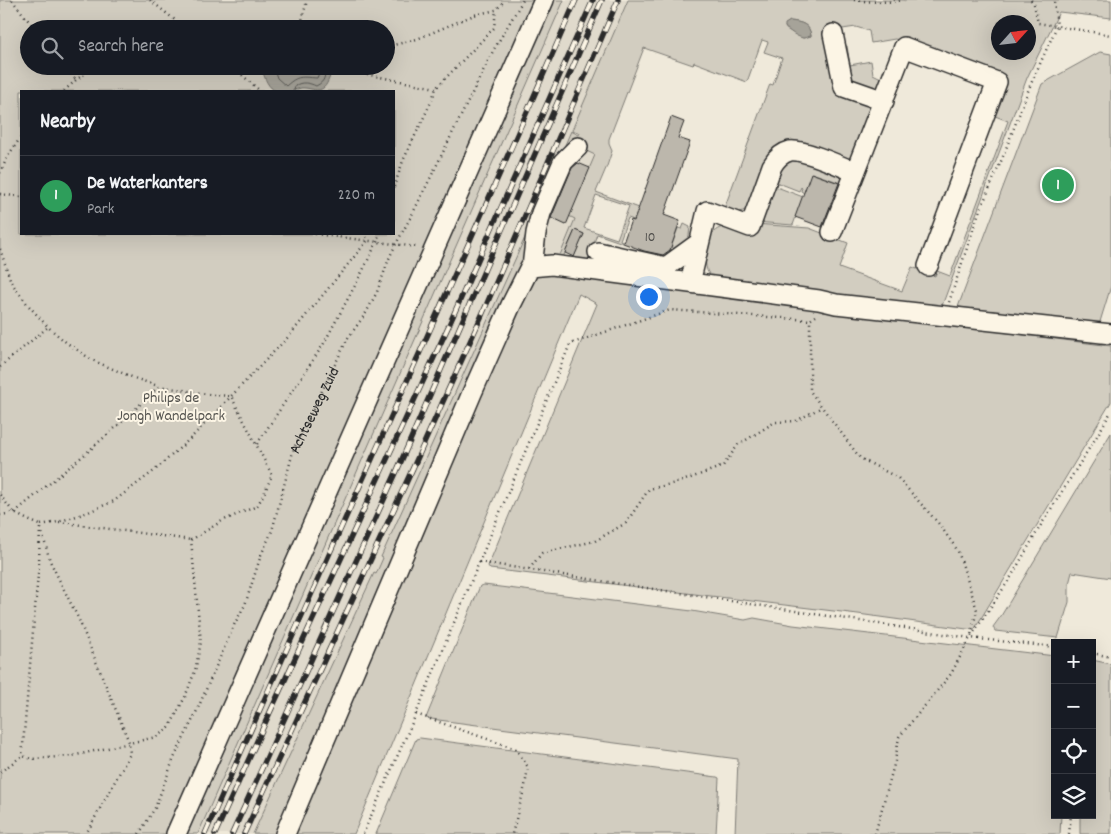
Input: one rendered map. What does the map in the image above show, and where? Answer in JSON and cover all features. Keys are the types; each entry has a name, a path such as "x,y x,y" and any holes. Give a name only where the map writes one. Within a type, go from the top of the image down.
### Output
{"street":[{"path":"176,834 544,0"},
{"path":"833,34 844,88 884,101"},
{"path":"832,232 904,47 997,82 928,266"},
{"path":"532,267 536,233 541,213 564,162 578,147"},
{"path":"690,283 706,211 750,227 772,166 782,154 791,151 802,152 855,172"},
{"path":"598,252 666,267 698,244"},
{"path":"286,834 472,393 530,267 567,262 690,283 819,300 836,304 1111,334"}],"path":[{"path":"12,0 28,20"},
{"path":"150,0 175,20"},
{"path":"302,20 307,0"},
{"path":"395,45 417,39 474,15 496,10 505,0"},
{"name":"Achtseweg Zuid","path":"138,834 155,808 174,758 235,623 246,604 261,554 272,531 294,448 348,338 366,313 377,292 390,256 493,51 523,0"},
{"path":"854,0 874,2 904,0"},
{"path":"1031,0 1034,4 1038,23 1111,35"},
{"path":"944,315 978,215 1030,86 1057,26 1054,0"},
{"path":"395,184 403,161 436,88 494,28 496,10"},
{"path":"72,75 76,80"},
{"path":"65,90 83,75"},
{"path":"242,75 259,90"},
{"path":"369,75 436,88"},
{"path":"0,173 8,156 20,138"},
{"path":"0,194 20,197"},
{"path":"324,235 434,249"},
{"path":"365,235 368,240"},
{"path":"256,444 270,426 322,345 358,280 379,235"},
{"path":"0,495 14,513 40,524 58,522 114,501 161,464 190,438 231,396 290,335 368,240"},
{"path":"0,248 11,282 28,305 48,327 92,360 158,386 231,396"},
{"path":"363,834 416,714 570,344 670,310 810,320 836,304"},
{"path":"810,320 810,391 860,458 898,478 939,524 958,551 976,610 970,638"},
{"path":"0,368 48,327"},
{"path":"0,515 14,513 123,421 158,386"},
{"path":"58,522 191,540 222,521 257,506 272,475 231,396"},
{"path":"528,569 542,553 595,540 626,522 649,489 680,482 723,466 738,445 775,422 796,421 822,407"},
{"path":"875,834 895,761 899,737 951,674 970,638 1011,577 1040,525 1111,412"},
{"path":"40,524 50,561 79,620 129,742 130,754 86,834"},
{"path":"0,772 22,756 39,563 40,524"},
{"path":"22,756 32,759 72,756 156,737 170,728 195,671 201,642 191,540"},
{"path":"479,562 970,638 1051,647"},
{"path":"1096,654 1111,656"},
{"path":"416,714 516,749 528,767 512,834"},
{"path":"1069,834 1071,819"}],"shaded area":[{"path":"556,0 656,0 604,153 558,260 274,834 197,834"}],"green space":[{"name":"Philips de Jongh Wandelpark","path":"0,0 536,0 168,834 0,834"},
{"path":"552,0 564,0 198,834 184,834"},
{"path":"628,0 1111,0 1111,18 1059,12 1036,59 1036,15 991,15 991,60 1036,60 1027,78 940,311 723,283 723,280 713,278 707,271 705,255 708,239 717,229 723,227 733,228 750,235 755,224 809,228 848,243 839,268 902,291 912,267 935,276 937,271 950,276 1008,121 990,114 1003,79 895,39 871,43 869,31 856,27 829,31 839,90 869,101 870,110 874,111 859,150 851,158 842,160 832,159 799,148 788,148 777,153 765,171 753,203 746,209 737,212 724,209 770,84 773,85 782,58 764,52 768,42 762,40 747,82 694,62 693,65 644,48 609,139 612,151 596,192 639,208 634,220 628,218 620,240 624,242 597,234 588,260 617,267 669,274 687,259 683,267 671,276 571,263 584,234 575,230 561,262 537,259 537,257 558,260 575,219 569,216 595,155 576,146 569,147 535,221 530,258 468,391 280,834 253,834 374,573 376,574 383,558 381,557 571,131 579,135 580,133 572,130","holes":["790,21 807,26 811,36 803,38 785,27","596,195 629,206 617,239 584,228"]},
{"path":"847,46 850,65 871,61 873,74 885,80 879,96 846,84 839,47"},
{"path":"1100,52 1111,54 1111,286 1099,325 958,307 1042,84"},
{"path":"788,156 841,175 845,182 835,200 841,183 812,173 804,193 801,191 801,187 799,191 771,180"},
{"path":"769,184 803,197 793,225 756,222"},
{"path":"684,224 690,227 688,243 667,259 678,228 682,229"},
{"path":"539,270 820,304 823,312 843,312 1111,346 1111,402 974,630 490,569 488,566 597,304 579,294 354,834 291,834 524,287"},
{"path":"1111,433 1111,578 1072,572 1069,584 1069,602 1058,638 995,631 993,627"},
{"path":"480,586 692,611 745,620 754,618 793,625 1051,656 1051,819 1061,819 1060,834 735,834 738,759 426,718"},
{"path":"1096,661 1111,664 1111,834 1080,834 1080,819 1096,819"},
{"path":"416,739 717,777 719,778 716,834 376,834"}],"water":[{"path":"790,21 807,26 811,36 803,38 791,32 785,27 785,24"},
{"path":"264,75 330,75 326,86 320,90 301,88 294,90 274,90"}],"building":[{"path":"671,117 684,122 678,138 690,142 664,215 680,221 670,250 663,255 644,251 623,243 631,220 634,221"},
{"path":"578,163 590,168 566,225 551,218 572,168"},
{"path":"811,173 839,183 822,227 795,217"},
{"path":"575,230 584,234 574,257 565,253"}],"railway":[{"path":"205,834 576,0"},
{"path":"215,834 449,325 593,0"},
{"path":"232,834 396,473 602,0"},
{"path":"244,834 482,315 618,0"}],"place":[{"name":"De Waterkanters","path":"1058,185"}]}
